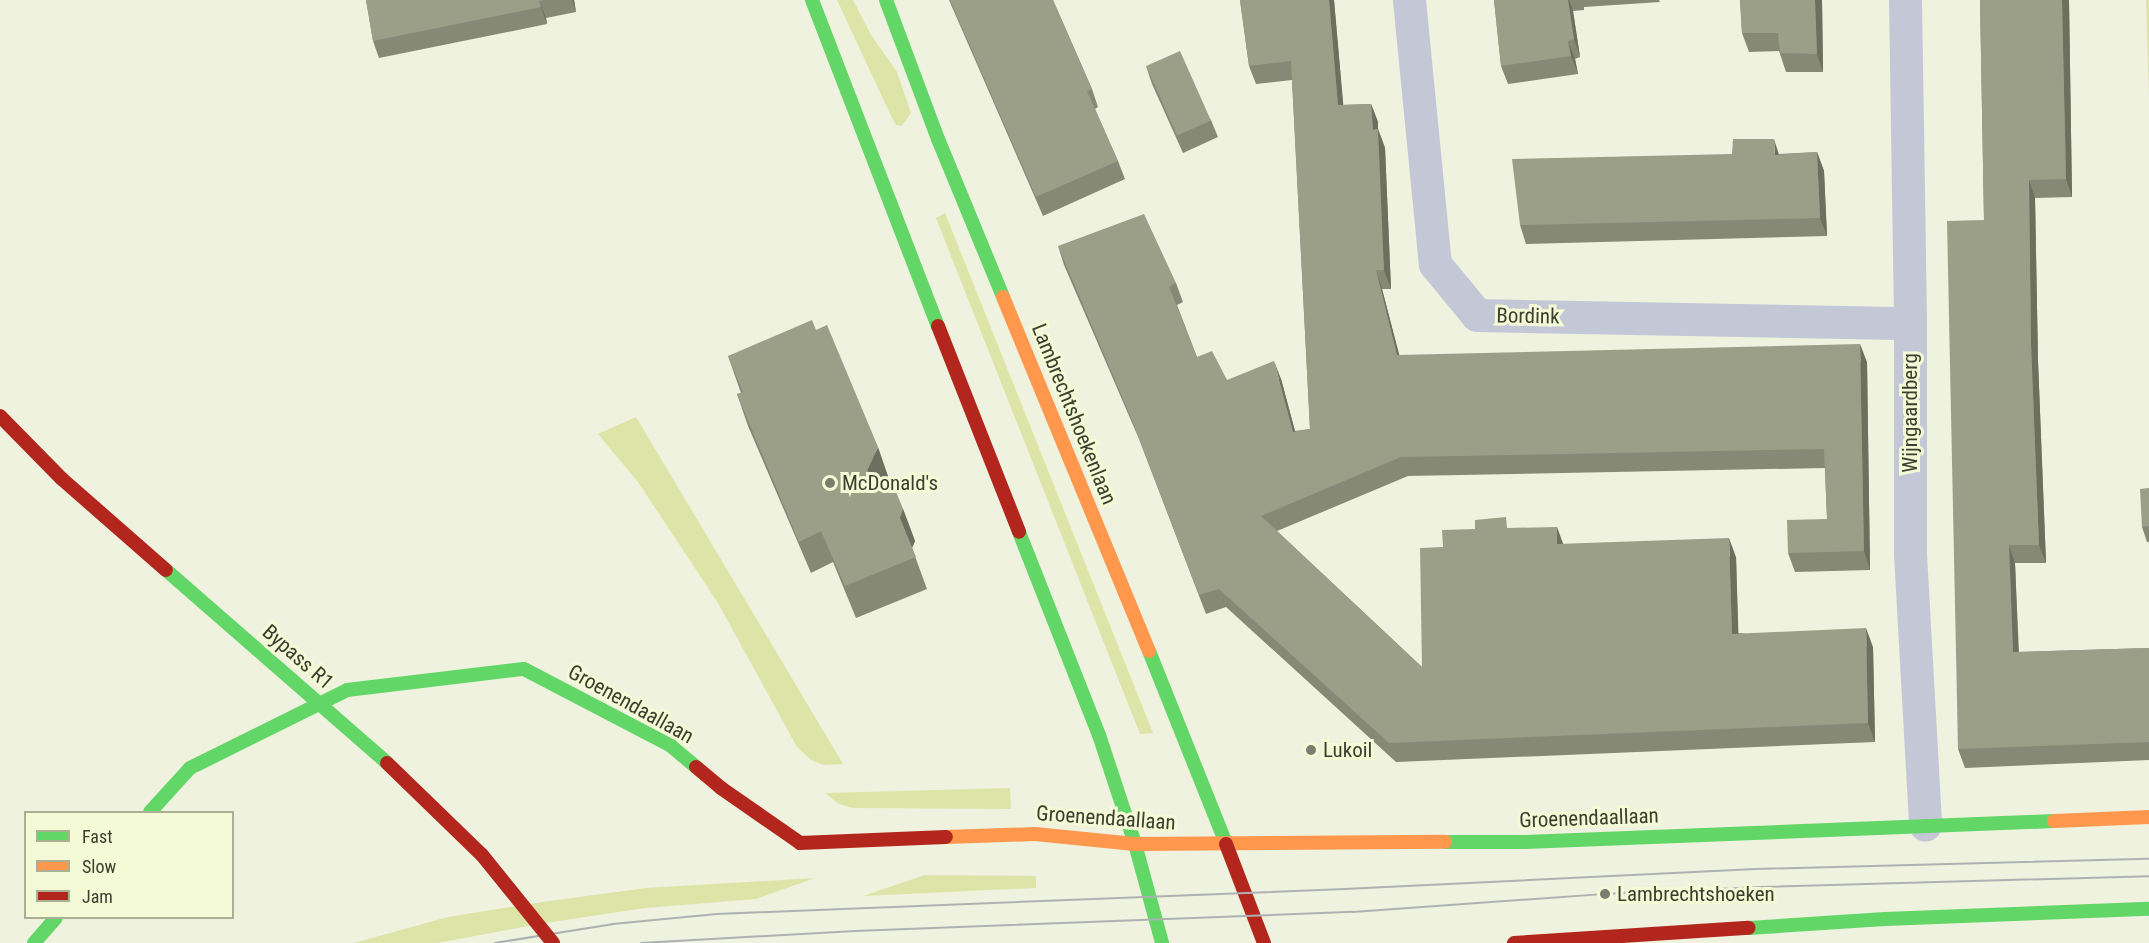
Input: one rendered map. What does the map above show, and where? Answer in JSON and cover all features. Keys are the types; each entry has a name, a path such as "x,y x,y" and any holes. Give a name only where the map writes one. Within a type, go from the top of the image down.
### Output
{"main road":[{"path":"812,0 873,162 1099,735 1135,844 1162,943"},
{"name":"Lambrechtshoekenlaan","path":"886,0 938,139 1156,667 1264,943"},
{"name":"Bypass R1","path":"0,416 62,479 408,781 482,855 553,943"},
{"name":"Groenendaallaan","path":"152,811 190,768 347,690 524,669 671,746 721,788 800,843 1035,834 1135,844 1525,842 2149,818"},
{"path":"1514,943 1885,919 2149,909"},
{"path":"34,943 55,919"}],"street":[{"name":"Bordink","path":"1409,0 1435,264 1477,315 1910,323"},
{"name":"Wijngaardberg","path":"1905,0 1910,323 1910,554 1924,825"}],"green space":[{"path":"837,0 853,0 871,35 897,72 911,113 902,126 896,125 892,118"},
{"path":"2146,0 2149,0 2149,100"},
{"path":"945,213 1153,733 1140,734 936,218"},
{"path":"636,417 843,764 823,765 811,760 797,747 718,603 638,482 598,434"},
{"path":"1010,788 1011,809 853,808 839,804 825,793"},
{"path":"925,875 1036,876 1036,888 863,896"},
{"path":"815,878 756,899 645,908 545,923 437,943 354,943 448,917 542,902 646,888"}],"building":[{"path":"366,0 544,0 539,1 541,7 373,41"},
{"path":"950,0 1053,0 1092,89 1087,91 1118,161 1036,197"},
{"path":"1240,0 1329,0 1338,105 1371,104 1373,130 1378,129 1384,270 1376,270 1397,355 1860,344 1864,551 1788,553 1787,520 1827,519 1824,449 1401,457 1261,516 1422,667 1420,548 1443,547 1442,530 1475,529 1475,520 1506,517 1507,528 1557,527 1557,544 1729,538 1732,634 1866,628 1868,723 1389,743 1219,589 1199,595 1132,420 1058,246 1144,214 1176,283 1169,287 1197,357 1212,351 1227,380 1274,361 1293,432 1310,429 1291,61 1249,66"},
{"path":"1494,0 1568,0 1574,39 1568,41 1571,56 1501,66"},
{"path":"1740,0 1815,0 1817,54 1780,53 1778,33 1742,33"},
{"path":"1980,0 2062,0 2066,179 2029,180 2031,343 2039,545 2009,545 2013,652 2149,648 2149,742 1958,749 1947,221 1984,220"},
{"path":"1180,51 1211,120 1177,135 1146,66"},
{"path":"1733,139 1774,139 1775,155 1817,152 1820,218 1520,225 1512,159 1732,154"},
{"name":"McDonald's","path":"812,320 816,330 827,325 878,447 867,471 892,482 903,509 900,518 916,557 845,586 821,531 799,542 737,394 743,392 728,356"},
{"path":"2149,488 2149,526 2142,527 2140,489"}],"tram line":[{"path":"495,943 613,924 717,914 1345,889 1756,869 2149,859"},
{"path":"641,943 855,931 1353,912 1605,894 1761,887 2149,876"}],"traffic: fast":[{"path":"812,0 938,326"},
{"path":"886,0 938,139 1003,297"},
{"path":"1019,532 1099,735 1135,844"},
{"path":"166,570 387,763"},
{"path":"1149,651 1226,844"},
{"path":"151,811 190,768 347,690 524,669 671,746 696,767"},
{"path":"1445,842 1525,842 2054,821"},
{"path":"1135,844 1162,943"},
{"path":"1749,928 1885,919 2149,909"},
{"path":"34,943 55,919"}],"traffic: slow":[{"path":"1003,297 1149,651"},
{"path":"2054,821 2149,817"},
{"path":"946,837 1035,834 1135,844 1445,842"}],"traffic: jam":[{"path":"938,326 1019,532"},
{"path":"0,416 62,479 166,570"},
{"path":"387,763 482,855 553,943"},
{"path":"696,767 721,788 800,843 946,837"},
{"path":"1226,844 1264,943"},
{"path":"1514,943 1749,928"}],"place":[{"name":"McDonald's","path":"830,483"},
{"name":"Lukoil","path":"1311,750"},
{"name":"Lambrechtshoeken","path":"1605,894"}]}
